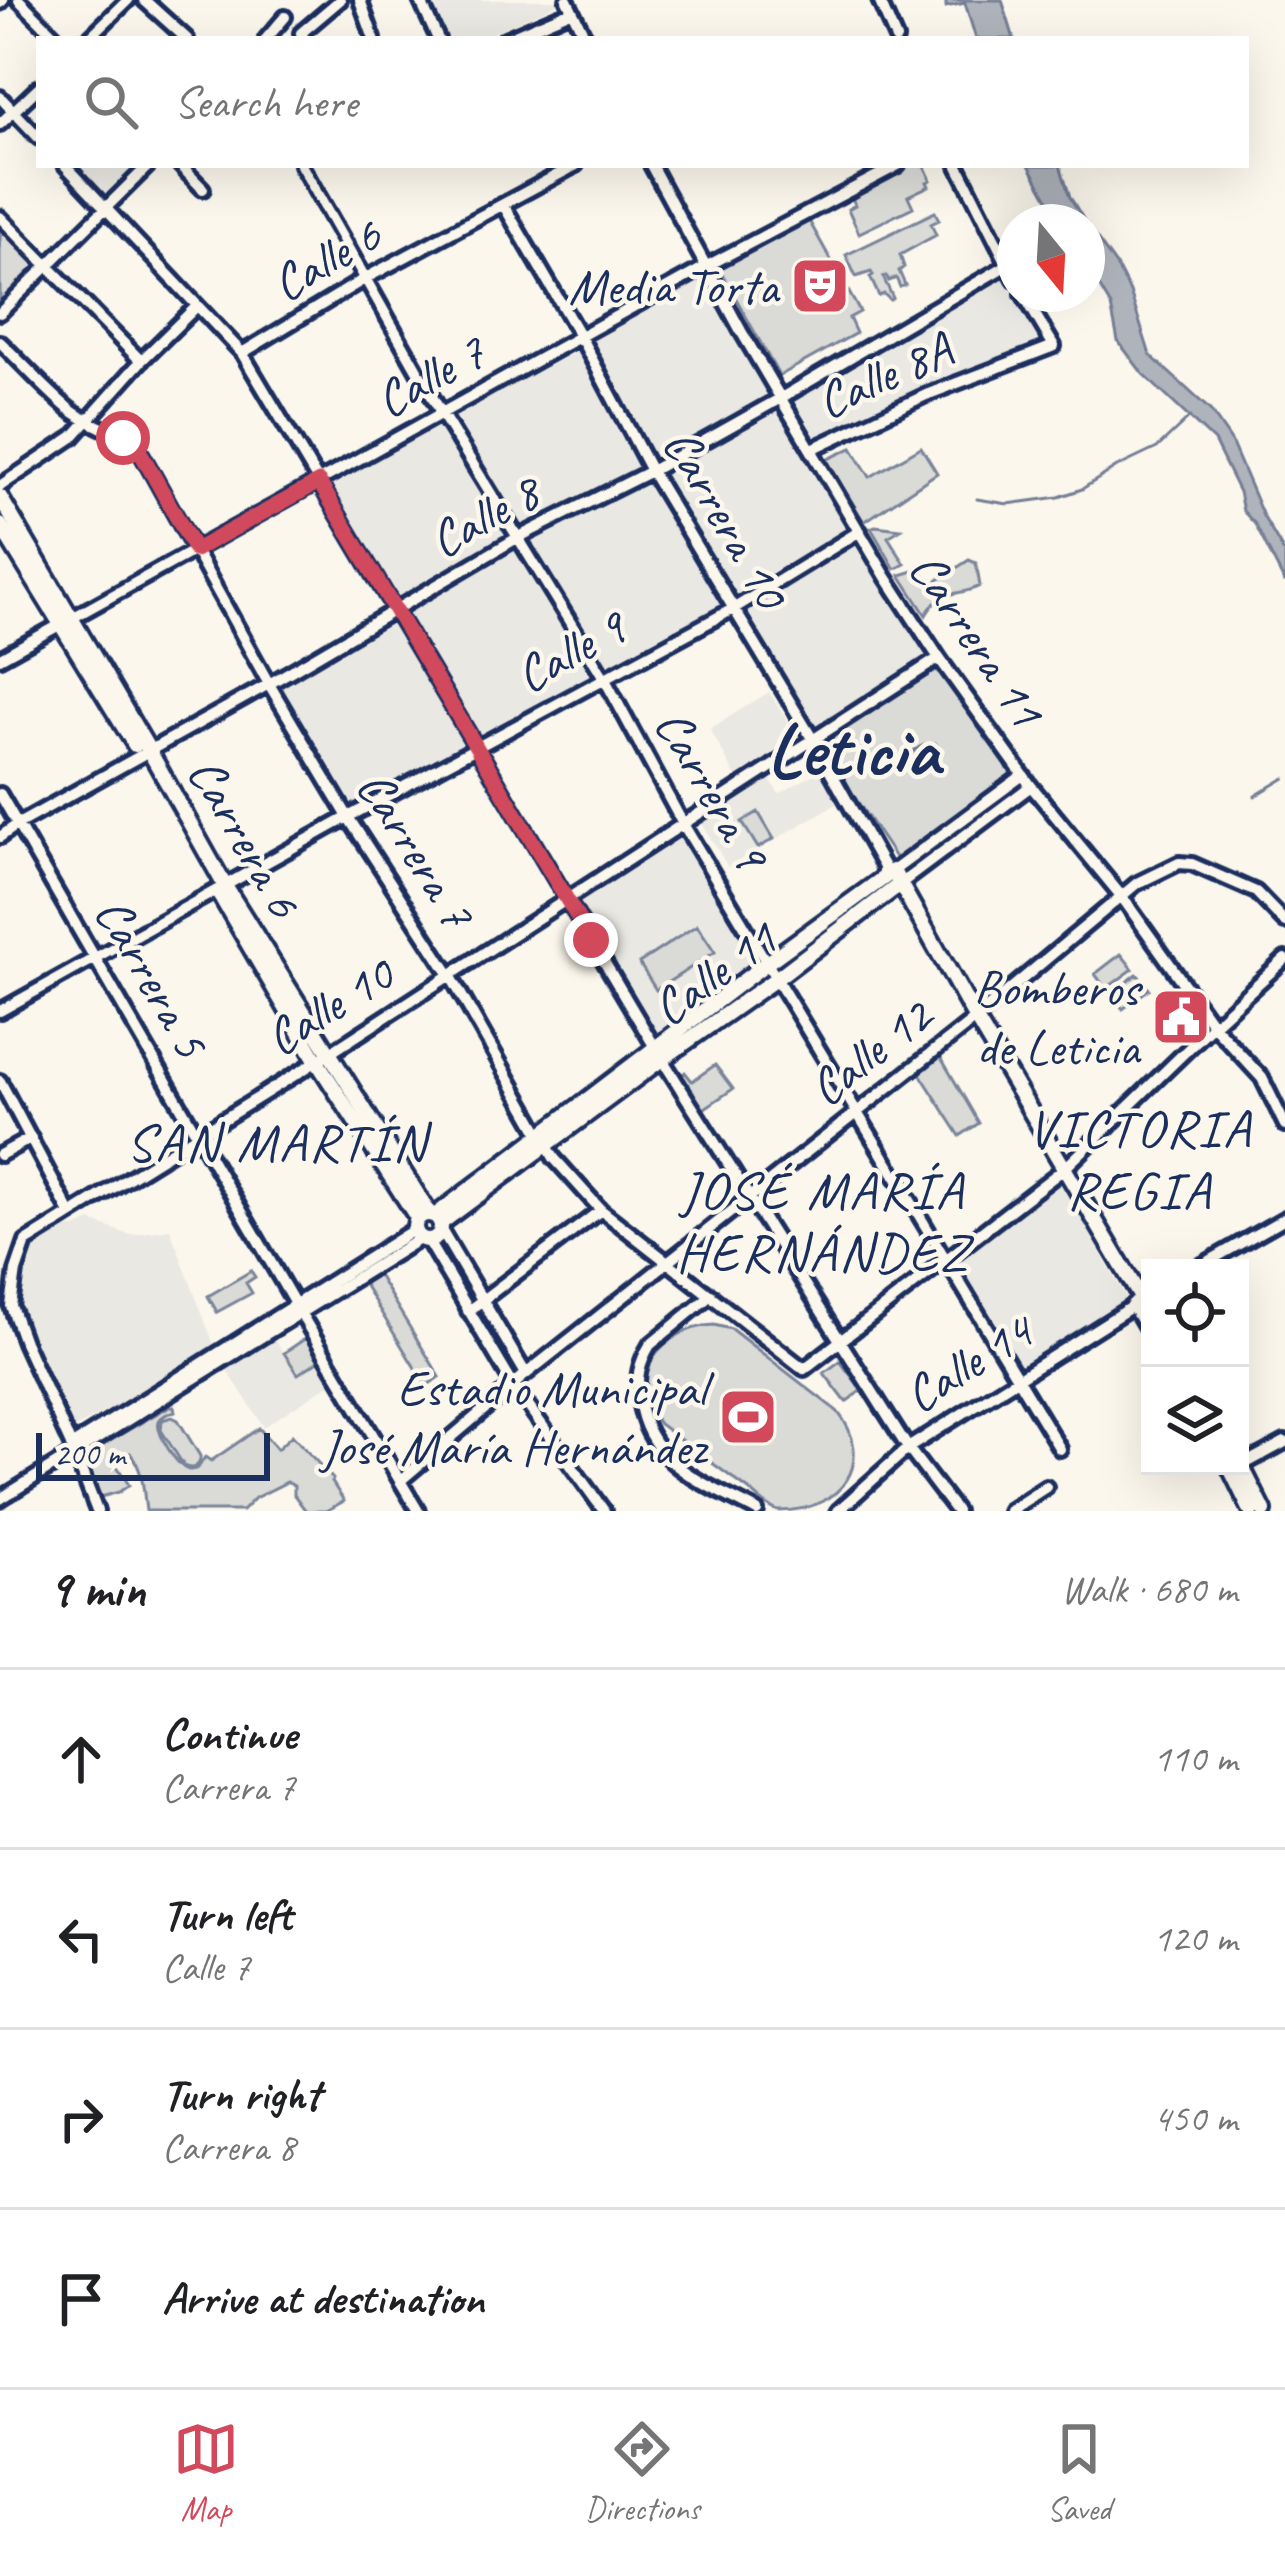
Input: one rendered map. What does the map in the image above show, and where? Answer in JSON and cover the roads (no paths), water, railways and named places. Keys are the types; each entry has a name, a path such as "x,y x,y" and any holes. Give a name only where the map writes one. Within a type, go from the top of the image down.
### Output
{"main road":[{"name":"Carrera 6","path":"0,496 66,621 221,889 429,1226"},
{"name":"Carrera 6","path":"0,525 66,621"},
{"name":"Calle 11","path":"429,1226 658,1053 768,962 890,878"},
{"name":"Calle 11","path":"658,1053 777,978 890,878"},
{"name":"Carrera 10","path":"890,878 1141,1298"},
{"path":"1238,1475 1252,1511"},
{"path":"1241,1475 1264,1511"}],"street":[{"path":"19,0 55,36"},
{"path":"91,36 128,0"},
{"path":"144,0 184,36"},
{"path":"302,36 340,0"},
{"path":"360,0 373,36"},
{"path":"419,0 437,36"},
{"path":"879,0 895,36"},
{"path":"511,36 569,5 584,36"},
{"path":"268,36 285,16"},
{"path":"0,124 36,89"},
{"path":"0,97 36,135"},
{"path":"67,168 242,353 658,1053 908,1448 956,1511"},
{"path":"0,313 146,168"},
{"path":"183,168 203,189"},
{"name":"Carrera 9","path":"303,168 442,414 603,676 683,824 1060,1449"},
{"name":"Calle 6","path":"242,353 366,278 571,168"},
{"name":"Carrera 11","path":"654,168 780,397 939,658 1213,1024 1262,1078 1285,1125"},
{"name":"Calle 7","path":"0,658 892,168"},
{"path":"959,168 997,245"},
{"name":"Carrera 10","path":"505,206 651,470 890,878"},
{"path":"0,217 141,362"},
{"path":"780,397 997,271"},
{"path":"0,486 73,436 197,306"},
{"name":"Calle 8A","path":"812,449 926,395 1054,346 1034,312"},
{"name":"Carrera 7","path":"0,342 70,410 133,444 268,684 450,975 567,1174 601,1210 804,1370 842,1343"},
{"name":"Calle 8","path":"0,837 396,611 516,537 651,470 780,397"},
{"name":"Calle 9","path":"0,1011 603,676 733,609 860,531"},
{"name":"Calle 10","path":"73,1450 11,1306 26,1242 939,658"},
{"name":"Calle 11","path":"890,878 1023,775"},
{"name":"Calle 11","path":"890,878 1031,786"},
{"name":"Carrera 5","path":"0,794 418,1511"},
{"name":"Calle 12","path":"400,1481 526,1374 974,1021 1136,884 1179,863 1209,869 1256,892 1285,922"},
{"path":"842,1343 1062,1170 1285,959"},
{"path":"0,1081 70,1214"},
{"path":"0,1111 13,1104"},
{"path":"0,1155 31,1138"},
{"path":"468,1311 601,1210"},
{"path":"1213,1259 1285,1218"},
{"name":"Calle 11","path":"0,1499 429,1226"},
{"name":"Carrera 6","path":"429,1226 483,1299 526,1374"},
{"name":"Carrera 6","path":"429,1226 468,1311 513,1385 604,1511"},
{"path":"711,1295 650,1345 638,1374 641,1410 650,1437 665,1457 757,1511"},
{"name":"Calle 14","path":"838,1511 908,1448 1141,1305"},
{"path":"1249,1459 1285,1442"},
{"path":"73,1450 98,1511"},
{"path":"1009,1511 1046,1487"}],"waterway":[{"path":"977,499 1008,504 1082,489 1157,448 1190,417"},
{"path":"1255,796 1285,778"}],"place":[{"name":"Media Torta","path":"820,286"},
{"name":"Bomberos de Leticia","path":"1181,1017"},
{"name":"Estadio Municipal José María Hernández","path":"748,1417"}],"district":[{"name":"Leticia","path":"853,750"},
{"name":"SAN MARTÍN","path":"277,1142"},
{"name":"VICTORIA REGIA","path":"1140,1159"},
{"name":"JOSÉ MARÍA HERNÁNDEZ","path":"823,1221"}]}
